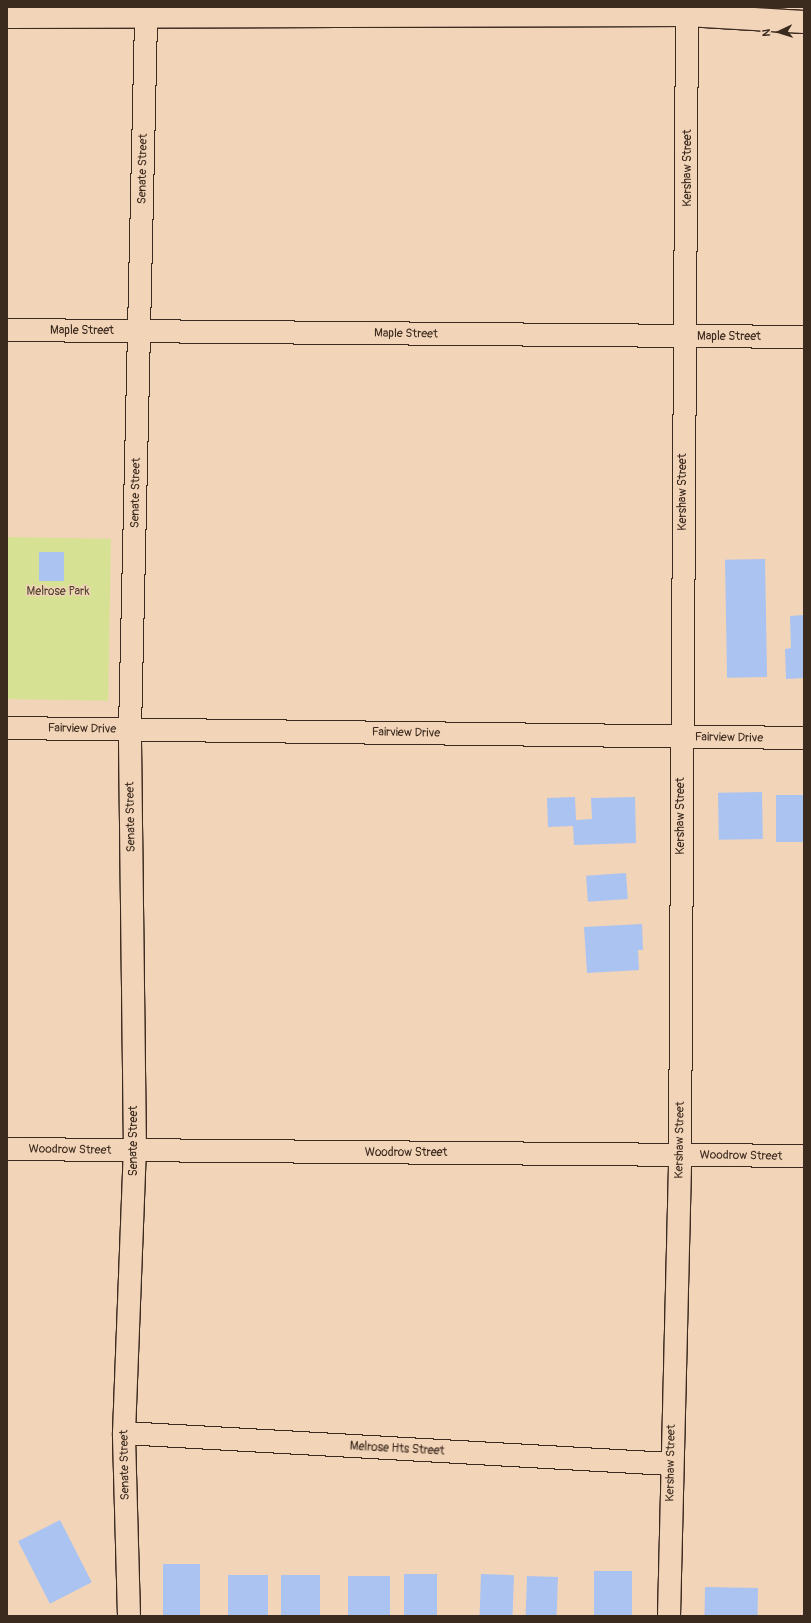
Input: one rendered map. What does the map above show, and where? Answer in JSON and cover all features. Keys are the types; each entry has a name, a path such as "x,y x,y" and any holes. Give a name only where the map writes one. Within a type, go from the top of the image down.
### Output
{"street":[{"path":"7,17 146,18 205,12 775,15 804,22"},
{"name":"Kershaw Street","path":"669,1616 670,1464 680,1155 687,15"},
{"name":"Senate Street","path":"129,1616 124,1433 135,1151 130,730 146,18"},
{"name":"Maple Street","path":"7,330 804,337"},
{"name":"Fairview Drive","path":"7,728 804,738"},
{"name":"Woodrow Street","path":"7,1149 804,1156"},
{"name":"Melrose Hts Street","path":"124,1433 670,1464"}],"green space":[{"name":"Melrose Park","path":"7,537 111,539 108,701 7,699"}],"building":[{"path":"39,552 64,552 64,581 39,581"},
{"path":"765,559 767,677 727,678 725,560"},
{"path":"804,615 804,678 786,679 785,649 791,648 790,616"},
{"path":"762,792 763,839 719,840 718,793"},
{"path":"776,795 804,795 804,842 776,842"},
{"path":"575,797 576,820 592,819 591,798 635,797 636,843 574,845 573,826 548,827 547,798"},
{"path":"626,873 628,899 588,902 586,876"},
{"path":"642,924 643,950 638,950 639,970 587,973 584,927"},
{"path":"60,1520 92,1582 50,1604 18,1541"},
{"path":"163,1564 200,1564 200,1616 163,1616"},
{"path":"594,1571 632,1571 632,1616 594,1616"},
{"path":"404,1574 437,1574 437,1616 404,1616"},
{"path":"481,1574 514,1575 513,1616 480,1616"},
{"path":"228,1575 268,1575 268,1616 228,1616"},
{"path":"281,1575 320,1575 320,1616 281,1616"},
{"path":"348,1576 390,1576 390,1616 348,1616"},
{"path":"527,1576 558,1577 557,1616 526,1616"},
{"path":"705,1587 758,1588 758,1616 704,1616"}]}
